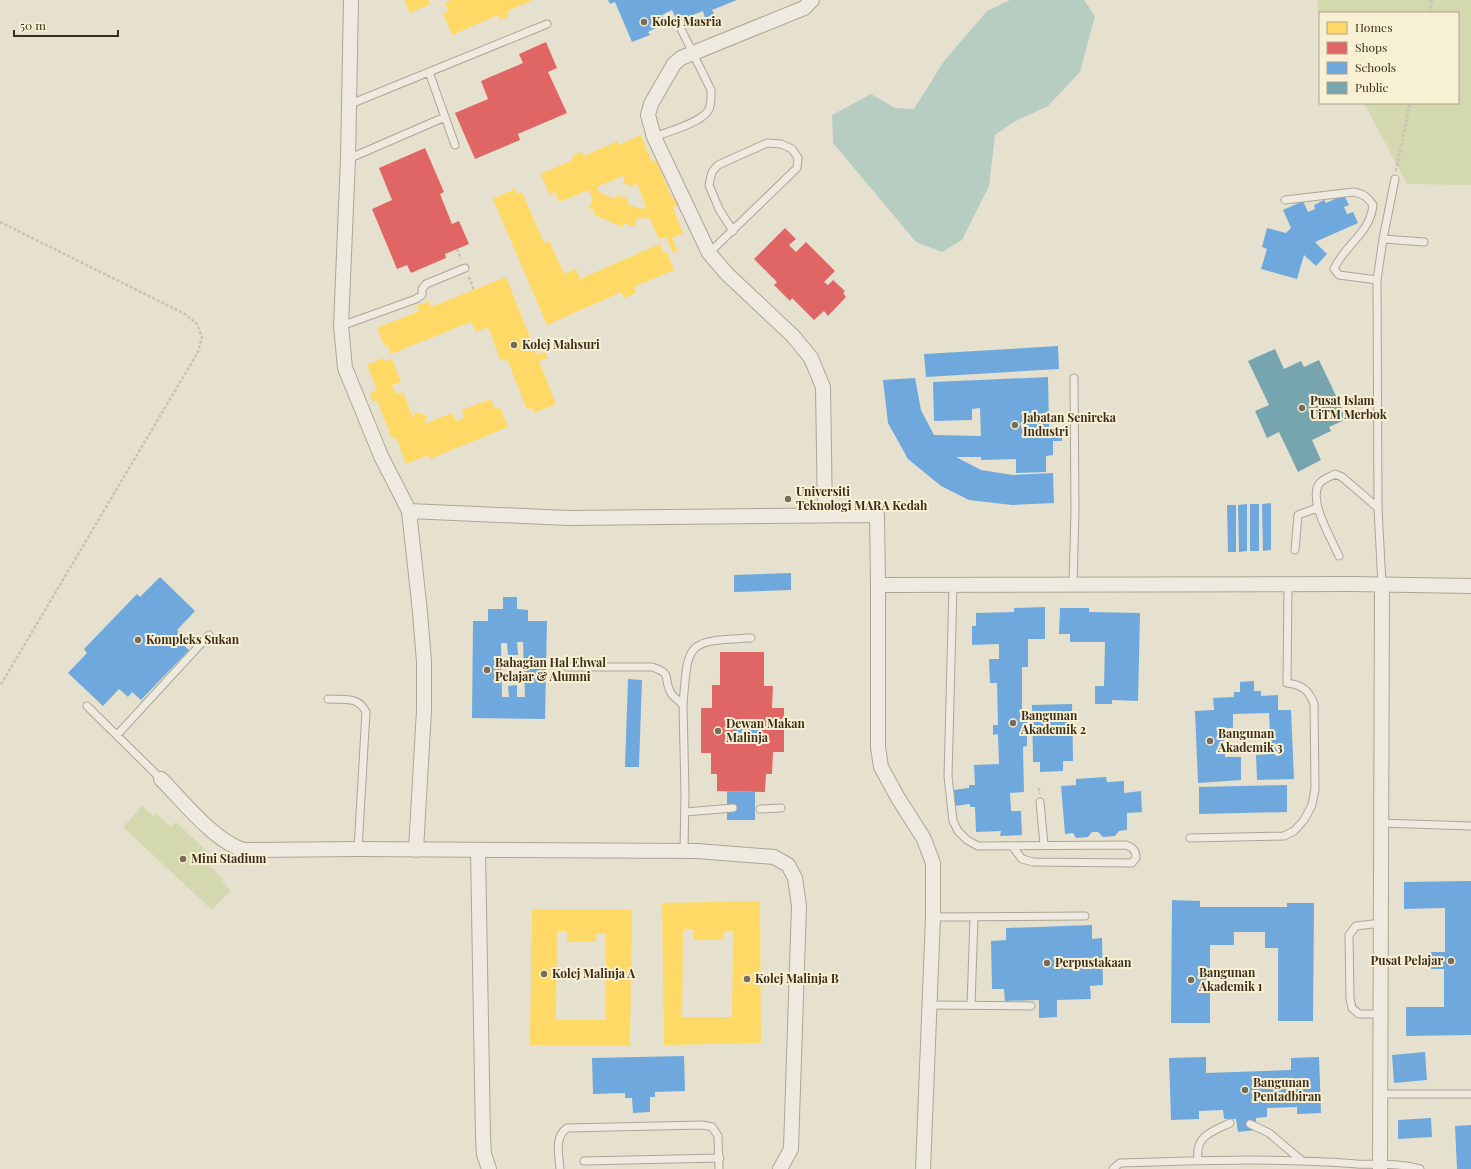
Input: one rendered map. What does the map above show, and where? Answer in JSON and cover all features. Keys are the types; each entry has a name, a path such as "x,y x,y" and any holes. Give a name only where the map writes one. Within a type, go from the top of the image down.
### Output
{"street":[{"path":"351,0 348,159 341,326 346,368 380,456 409,511 424,662 424,710 416,850"},
{"path":"812,0 804,8 693,53 674,64 651,104 648,116 654,137 709,253 727,274 793,336 811,358 823,387 824,515"},
{"path":"409,511 568,518 877,515 879,753 881,767 898,798 924,839 933,863 933,917 923,1169"},
{"path":"878,585 1471,586"},
{"path":"1380,1167 1382,585"},
{"path":"161,779 218,836 233,847 244,850 358,849 684,851 774,857 788,865 795,878 799,906 791,1149 780,1169"},
{"path":"478,850 483,1137 484,1154 489,1169"}],"lane":[{"path":"348,105 547,24"},
{"path":"654,137 699,119 708,111 712,100 711,90 680,29"},
{"path":"429,72 455,145"},
{"path":"348,159 445,117"},
{"path":"709,253 733,231 797,168 798,158 792,149 781,144 767,142 726,160 712,172 709,185 719,209 733,231"},
{"path":"1382,585 1378,508 1377,280 1394,179"},
{"path":"1285,200 1354,192 1363,194 1370,199 1373,205 1369,224 1343,253 1334,269 1339,275 1377,280"},
{"path":"1383,239 1424,242"},
{"path":"341,326 416,300 422,296 422,289 426,284 465,268"},
{"path":"1072,585 1075,512 1074,378"},
{"path":"1339,556 1317,508 1316,490 1320,482 1335,474 1342,477 1378,508"},
{"path":"1296,550 1298,515 1317,508"},
{"path":"1190,838 1284,836 1294,831 1304,820 1312,805 1315,789 1314,704 1304,688 1287,683 1288,585"},
{"path":"953,586 948,776 953,821 958,831 967,840 978,846 1044,845 1126,846 1133,848 1136,853 1136,858 1132,863 1033,862 1022,859 1012,846"},
{"path":"117,735 209,635"},
{"path":"684,851 684,705 688,658 697,645 715,640 751,638"},
{"path":"566,667 652,667 664,672 668,678 670,691 684,705"},
{"path":"328,699 357,701 362,703 366,712 358,849"},
{"path":"87,706 161,779"},
{"path":"1040,802 1044,845"},
{"path":"685,812 733,808"},
{"path":"760,808 782,808"},
{"path":"1381,823 1471,826"},
{"path":"933,917 974,918 1085,916"},
{"path":"971,1005 974,918"},
{"path":"1380,1014 1359,1014 1352,1008 1350,998 1349,935 1356,926 1381,923"},
{"path":"930,1005 1031,1006"},
{"path":"1380,1094 1471,1094"},
{"path":"1198,1160 1197,1148 1200,1140 1213,1131 1230,1123"},
{"path":"1250,1124 1269,1133 1300,1160"},
{"path":"560,1169 558,1140 561,1132 567,1128 703,1125 712,1127 718,1136 720,1158 719,1169"},
{"path":"584,1161 720,1158"},
{"path":"1113,1169 1120,1163 1198,1160 1300,1160 1380,1167 1407,1165 1420,1169"}],"path":[{"path":"1429,12 1432,0"},
{"path":"1394,179 1410,104"},
{"path":"0,222 185,314 197,324 202,337 198,352 0,686"}],"green space":[{"path":"1317,0 1471,0 1471,185 1407,184 1365,104 1459,104 1459,12 1319,12 1319,18"},
{"name":"Mini Stadium","path":"142,806 153,816 156,813 171,827 176,822 212,856 206,862 224,880 222,881 231,890 212,910 123,827"}],"shaded area":[{"path":"1010,0 1084,0 1095,16 1080,72 1048,106 1014,122 995,135 989,186 962,240 942,252 916,242 833,143 832,115 871,94 895,108 914,109 944,61 987,11"}],"building: Homes":[{"path":"404,0 429,0 430,4 410,13"},
{"path":"451,0 533,0 507,11 509,16 500,20 498,15 452,35 443,13 448,11 445,3"},
{"path":"641,135 652,162 656,160 672,198 676,196 680,204 673,207 683,233 672,238 678,251 673,253 666,237 659,239 649,217 644,219 638,217 634,227 624,223 623,227 594,215 595,211 589,208 593,198 588,190 559,202 555,192 550,195 541,174 573,160 572,156 582,152 584,156 618,141 619,145","holes":["625,175 623,183 634,187 636,181 646,207 642,209 627,204 628,199 617,195 615,199 599,192 597,187"]},
{"name":"Kolej Mahsuri","path":"515,189 517,194 522,192 544,243 549,240 564,274 576,269 580,279 660,244 664,254 667,252 674,270 634,287 636,293 624,298 621,292 547,325 493,199"},
{"name":"Kolej Mahsuri","path":"506,277 537,355 545,352 548,358 539,361 556,404 534,413 532,408 527,410 507,359 501,361 488,327 476,332 471,322 391,354 387,344 384,346 377,328 419,311 416,306 429,301 431,307"},
{"path":"383,358 384,361 392,359 401,382 392,385 396,394 403,392 413,418 415,412 427,416 424,424 452,413 456,421 464,418 462,410 491,399 495,409 500,407 508,427 430,459 429,455 406,464 396,437 392,439 377,400 373,402 370,393 377,390 367,365"},
{"name":"Kolej Malinja B","path":"760,901 761,1043 664,1045 662,903","holes":["683,929 694,929 694,940 723,940 723,931 733,931 732,1017 682,1017"]},
{"name":"Kolej Malinja A","path":"532,909 632,910 630,1046 530,1045","holes":["557,931 567,931 567,942 596,942 596,933 606,933 606,1020 556,1020"]}],"building: Shops":[{"path":"546,42 557,68 548,72 567,113 518,134 520,140 475,159 455,113 488,99 481,81 523,63 519,54"},
{"path":"425,148 444,192 440,194 452,224 459,221 469,244 445,254 446,258 411,273 407,265 397,269 372,209 392,200 379,168"},
{"path":"785,228 796,239 789,245 796,252 806,242 835,271 824,282 828,285 833,280 845,291 843,293 846,297 828,316 824,311 814,320 792,298 790,301 774,285 777,282 754,259"},
{"name":"Dewan Makan Malinja","path":"720,652 764,652 764,686 773,686 772,708 784,708 784,752 773,752 772,774 766,774 765,792 717,791 717,774 711,774 711,753 701,753 701,708 712,708 712,685 720,685","holes":["735,720 762,720 762,742 734,742"]}],"building: Schools":[{"name":"Kolej Masria","path":"608,0 737,0 712,10 714,14 705,18 703,11 677,21 672,10 662,15 665,23 648,32 650,35 632,42 615,2 610,4"},
{"path":"1344,195 1349,205 1344,207 1347,214 1353,212 1358,223 1315,242 1327,254 1316,266 1304,255 1297,279 1261,269 1267,249 1262,247 1267,228 1286,233 1291,228 1283,210 1303,201 1308,212 1315,209 1314,205 1324,200 1326,203"},
{"path":"1058,346 1059,369 926,377 924,354"},
{"path":"1048,377 1049,428 1062,428 1062,441 1053,441 1053,455 1046,456 1046,472 1016,473 1016,459 981,460 981,457 956,457 981,470 1013,475 1053,473 1054,503 1012,505 969,500 941,486 908,459 888,423 883,380 915,378 921,410 934,435 981,436 980,408 972,409 972,420 934,421 933,382"},
{"path":"1271,503 1271,550 1263,551 1262,504"},
{"path":"1247,504 1247,551 1239,552 1238,505"},
{"path":"1250,504 1259,504 1259,551 1250,551"},
{"path":"1227,505 1236,505 1236,552 1228,552"},
{"path":"791,573 791,590 734,592 734,575"},
{"name":"Kompleks Sukan","path":"160,577 195,611 177,630 186,638 181,643 189,650 141,700 132,692 128,697 119,689 103,706 68,673 87,653 84,649 137,594 140,597"},
{"name":"Bahagian Hal Ehwal Pelajar & Alumni","path":"503,597 517,597 517,609 528,610 528,621 547,621 545,719 472,718 473,621 488,621 488,609 503,609","holes":["517,642 523,642 525,697 517,697 517,685 508,686 509,697 502,697 501,643 507,643 508,655 518,655"]},
{"name":"Bangunan Akademik 2","path":"1045,607 1045,639 1028,639 1028,667 1022,667 1022,721 1027,721 1027,746 1023,747 1024,792 1010,793 1011,811 1021,811 1022,835 1000,836 1001,831 976,832 975,807 970,807 970,804 954,806 953,790 969,788 969,785 975,785 974,765 999,764 998,734 993,735 993,725 998,725 997,683 990,683 989,659 999,659 999,644 972,645 972,626 976,626 976,613 1014,612 1014,608"},
{"name":"Bangunan Akademik 2","path":"1060,608 1089,608 1089,612 1140,613 1138,701 1112,700 1112,704 1095,704 1095,686 1104,686 1105,642 1070,642 1070,634 1059,634"},
{"path":"628,679 642,680 639,767 625,767"},
{"name":"Bangunan Akademik 3","path":"1254,681 1254,691 1261,691 1261,696 1278,695 1278,710 1291,710 1294,779 1257,780 1256,755 1271,754 1269,713 1233,714 1233,728 1224,728 1225,757 1241,757 1241,780 1198,783 1195,711 1214,710 1213,698 1234,697 1234,692 1240,692 1240,682"},
{"path":"1072,704 1073,761 1063,761 1063,771 1040,772 1040,762 1033,762 1032,705"},
{"path":"735,720 762,720 762,742 734,742"},
{"path":"1106,777 1107,782 1124,781 1124,793 1141,791 1142,812 1127,813 1127,830 1119,831 1115,836 1103,837 1098,832 1092,832 1088,837 1076,838 1073,833 1065,834 1061,786 1076,785 1076,779"},
{"name":"Bangunan Akademik 3","path":"1287,785 1287,812 1199,814 1199,787"},
{"path":"727,791 755,792 755,820 727,820"},
{"name":"Pusat Pelajar","path":"1471,881 1471,1035 1406,1036 1406,1007 1444,1007 1444,969 1431,969 1431,952 1445,952 1445,908 1404,909 1404,882"},
{"name":"Bangunan Akademik 1","path":"1172,900 1200,901 1200,907 1287,907 1287,903 1314,903 1313,1021 1278,1021 1278,948 1265,948 1265,932 1234,932 1234,945 1210,945 1210,1023 1171,1023"},
{"name":"Perpustakaan","path":"1092,925 1092,939 1102,938 1103,985 1090,986 1091,999 1057,1000 1057,1017 1039,1018 1039,1000 1005,1001 1004,989 992,989 991,941 1006,940 1006,928"},
{"path":"1425,1052 1427,1080 1394,1083 1392,1055"},
{"path":"684,1056 685,1091 655,1092 655,1097 650,1097 650,1112 633,1113 632,1098 625,1098 625,1093 593,1094 592,1058"},
{"name":"Bangunan Pentadbiran","path":"1206,1057 1206,1073 1291,1070 1291,1058 1319,1057 1321,1113 1297,1114 1297,1107 1267,1108 1267,1117 1256,1118 1256,1130 1238,1132 1236,1119 1224,1119 1223,1110 1199,1111 1199,1119 1171,1120 1169,1058"},
{"path":"1431,1118 1432,1137 1398,1139 1398,1120"},
{"path":"1471,1125 1471,1169 1457,1169 1455,1126"}],"building: Public":[{"name":"Pusat Islam UiTM Merbok","path":"1275,349 1284,369 1301,361 1304,367 1319,360 1347,419 1329,427 1331,431 1312,440 1321,460 1298,472 1279,432 1267,438 1255,411 1269,405 1248,361"}],"place":[{"name":"Kolej Masria","path":"644,22"},
{"name":"Kolej Mahsuri","path":"514,345"},
{"name":"Pusat Islam UiTM Merbok","path":"1302,408"},
{"name":"Jabatan Senireka Industri","path":"1015,425"},
{"name":"Universiti Teknologi MARA Kedah","path":"788,499"},
{"name":"Kompleks Sukan","path":"138,640"},
{"name":"Bahagian Hal Ehwal Pelajar & Alumni","path":"487,670"},
{"name":"Bangunan Akademik 2","path":"1013,723"},
{"name":"Dewan Makan Malinja","path":"718,731"},
{"name":"Bangunan Akademik 3","path":"1210,741"},
{"name":"Mini Stadium","path":"183,859"},
{"name":"Pusat Pelajar","path":"1451,961"},
{"name":"Perpustakaan","path":"1047,963"},
{"name":"Kolej Malinja A","path":"544,974"},
{"name":"Kolej Malinja B","path":"747,979"},
{"name":"Bangunan Akademik 1","path":"1191,980"},
{"name":"Bangunan Pentadbiran","path":"1245,1090"}]}
